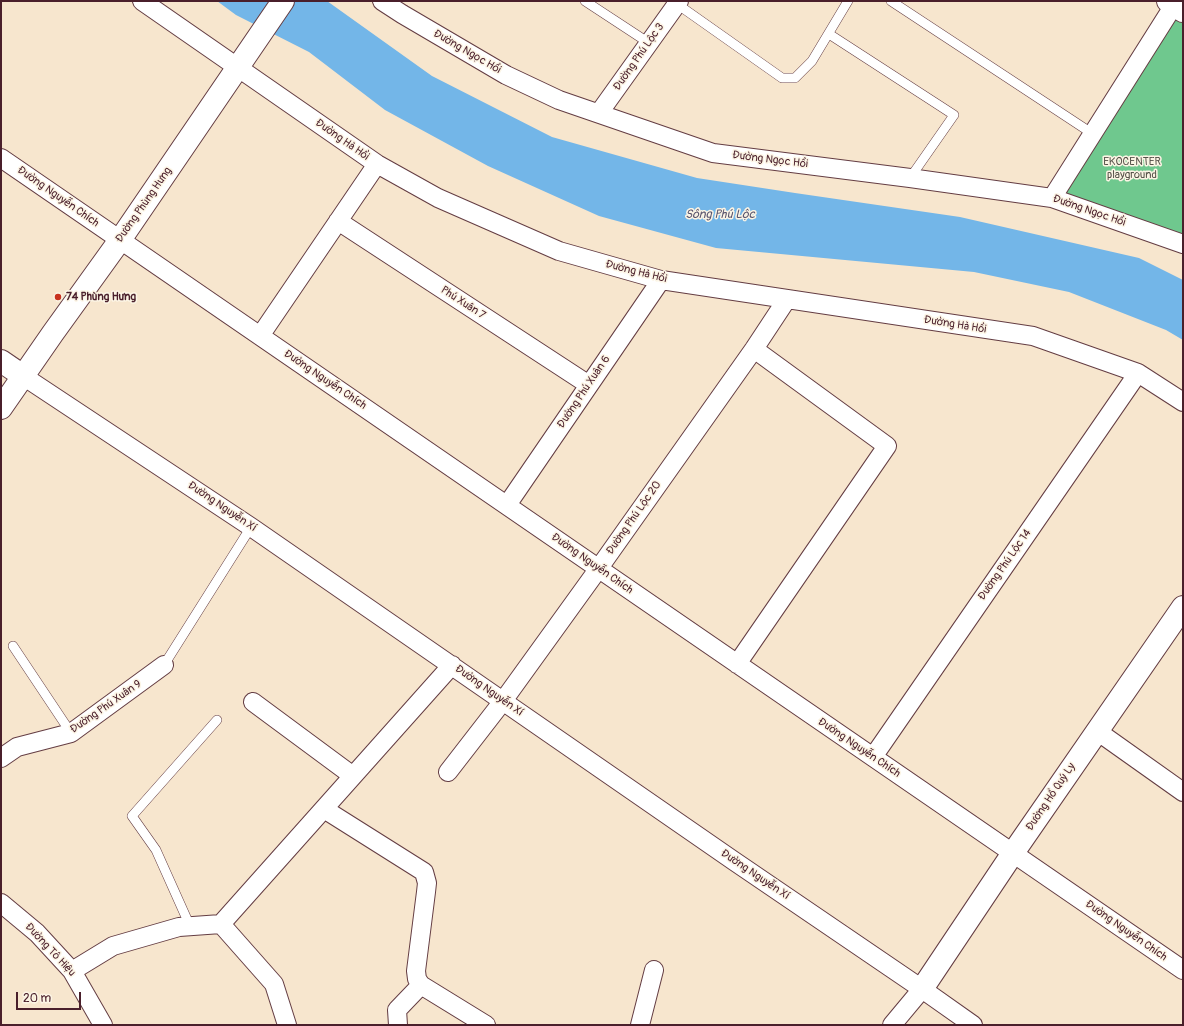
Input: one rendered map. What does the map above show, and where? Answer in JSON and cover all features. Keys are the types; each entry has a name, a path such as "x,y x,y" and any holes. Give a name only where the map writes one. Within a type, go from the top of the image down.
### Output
{"street":[{"name":"Đường Hà Hồi","path":"142,1 377,164 438,198 558,251 661,280 1033,336 1138,373 1183,402"},
{"name":"Đường Phùng Hưng","path":"1,408 120,240 239,68 283,1"},
{"name":"Đường Ngọc Hồi","path":"382,1 408,18 506,75 559,100 713,153 1052,198 1183,244"},
{"name":"Đường Phú Lộc 3","path":"599,113 678,2"},
{"path":"1052,198 1175,5"},
{"name":"Đường Nguyễn Chích","path":"1,158 1183,970"},
{"path":"260,336 377,164"},
{"name":"Phú Xuân 7","path":"338,220 589,386"},
{"name":"Đường Phú Xuân 6","path":"507,505 661,280"},
{"name":"Đường Phú Lộc 20","path":"448,772 503,701 599,568 754,349 787,299"},
{"path":"737,664 887,446 754,349"},
{"name":"Đường Nguyễn Xí","path":"1,361 251,526 973,1025"},
{"name":"Đường Phú Lộc 14","path":"873,757 1138,373"},
{"name":"Đường Hồ Quý Ly","path":"922,989 1013,853 1183,607"},
{"name":"Đường Phú Xuân 9","path":"1,758 17,747 71,733 164,665"},
{"path":"72,971 113,946 179,927 221,924 452,665"},
{"path":"253,702 353,776"},
{"path":"1097,731 1183,792"},
{"path":"324,809 424,872 427,883 416,971 417,979 421,985 486,1025"},
{"name":"Đường Tô Hiệu","path":"1,903 37,933 72,971 103,1025"},
{"path":"221,924 274,984 287,1025"},
{"path":"640,1025 654,970"},
{"path":"398,1025 397,1010 421,985"},
{"path":"892,1025 922,989"}],"lane":[{"path":"585,1 649,43"},
{"path":"678,2 782,78 795,78 812,61 848,1"},
{"path":"891,1 1092,134"},
{"path":"829,34 954,115 910,178"},
{"path":"164,665 251,526"},
{"path":"13,646 71,733"},
{"path":"190,926 156,850 132,816 217,720"}],"green space":[{"name":"EKOCENTER playground","path":"1174,5 1183,12 1183,239 1052,198"}],"water":[{"name":"Sông Phú Lộc","path":"217,1 327,1 432,76 552,137 697,178 960,217 1139,258 1183,280 1183,340 1166,330 1069,292 974,272 716,248 599,216 488,166 385,110 309,52 236,15"}],"place":[{"name":"74 Phùng Hưng","path":"58,297"}]}
